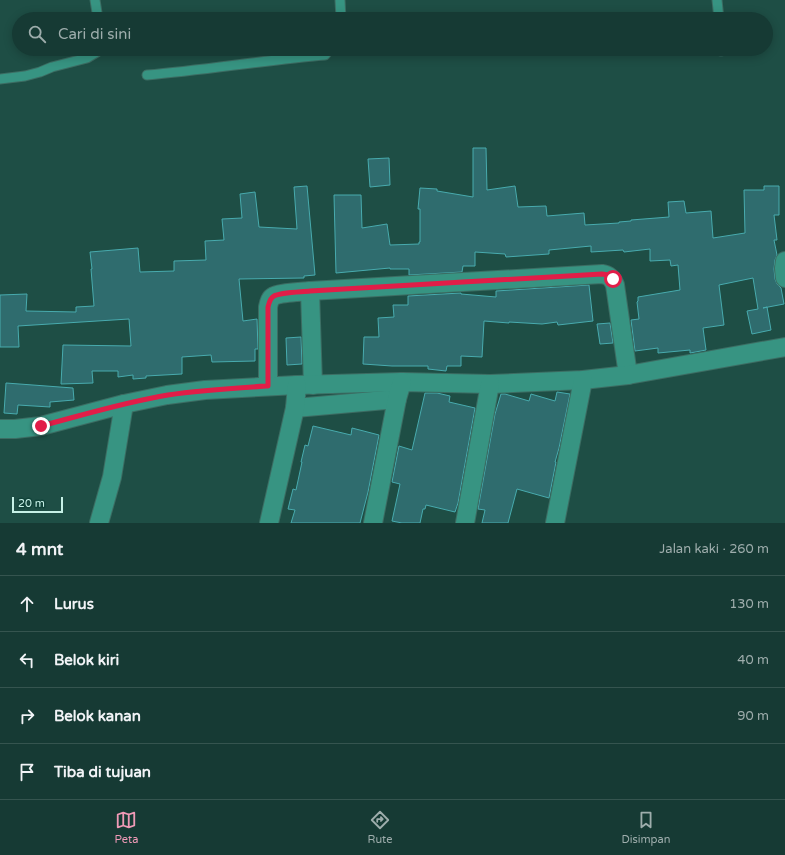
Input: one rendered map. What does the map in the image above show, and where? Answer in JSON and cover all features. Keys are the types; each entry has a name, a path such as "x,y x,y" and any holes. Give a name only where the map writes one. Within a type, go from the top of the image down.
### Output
{"street":[{"path":"785,261 785,278"},
{"path":"268,386 268,307 269,301 274,296 279,294 602,274 608,275 613,279 615,285 628,375"},
{"path":"268,523 295,408 305,385 310,291"},
{"path":"0,429 41,426 124,404 167,395 205,390 268,386 402,382 490,384 583,380 628,375 785,348"},
{"path":"555,523 583,380"},
{"path":"373,523 397,399 402,382"},
{"path":"465,523 490,384"},
{"path":"295,408 397,399"},
{"path":"99,523 112,477 124,404"}],"lane":[{"path":"95,0 97,12"},
{"path":"340,0 341,12"},
{"path":"717,0 718,12"},
{"path":"0,79 25,76 40,72 52,66 90,56"},
{"path":"147,75 313,56"}],"building":[{"path":"473,148 486,148 487,190 515,186 518,207 546,206 547,216 584,213 585,225 619,223 631,220 669,217 668,202 684,201 686,213 711,211 713,238 745,233 744,190 764,190 764,186 779,186 779,215 774,215 777,240 774,240 777,255 774,269 775,279 781,288 784,304 767,307 771,330 752,334 747,311 758,309 753,278 719,285 724,325 703,328 706,350 690,353 690,350 658,353 658,348 635,351 631,320 639,319 637,302 638,297 680,290 678,265 671,266 670,260 650,261 650,249 624,252 623,250 591,252 591,246 549,250 549,254 506,257 505,254 475,252 475,266 463,266 462,272 409,275 409,269 390,268 336,273 334,195 361,195 362,228 387,224 390,245 419,244 420,209 418,209 420,188 437,189 437,191 473,197"},
{"path":"389,158 390,185 370,187 368,159"},
{"path":"307,186 315,275 304,276 304,278 239,279 243,321 257,319 258,349 255,349 255,361 212,362 211,355 182,357 182,374 146,376 146,378 133,379 133,375 118,377 118,371 92,371 93,383 61,384 63,345 131,346 129,319 18,326 19,347 0,347 0,295 27,294 26,311 76,312 76,307 94,306 90,252 138,248 140,272 174,271 174,261 206,260 205,241 224,240 222,219 242,218 240,194 255,192 259,227 297,229 294,187"},
{"path":"589,285 593,321 558,325 557,322 542,324 484,321 482,357 461,356 461,366 447,366 446,371 428,369 428,366 363,364 364,337 379,337 378,318 394,317 393,305 408,305 408,296 461,293 496,297 496,291"},
{"path":"610,323 613,343 600,344 597,324"},
{"path":"301,337 302,364 287,365 286,338"},
{"path":"6,383 73,388 74,400 50,402 50,407 18,405 17,414 4,413"},
{"path":"557,392 570,394 555,462 549,498 517,489 508,523 482,523 485,510 478,509 495,414 501,394 529,401 531,394 555,401"},
{"path":"425,393 437,393 450,396 449,402 475,408 458,503 455,512 426,505 425,509 423,509 420,523 402,523 392,521 400,484 392,482 399,446 412,450"},
{"path":"313,426 351,435 352,428 379,435 368,492 360,523 291,523 295,510 288,509 293,489 296,490 305,445 308,446"}],"route":[{"path":"41,426 124,404 167,395 205,390 268,386 268,307 269,301 274,296 279,294 602,274 608,275 613,279"}]}
